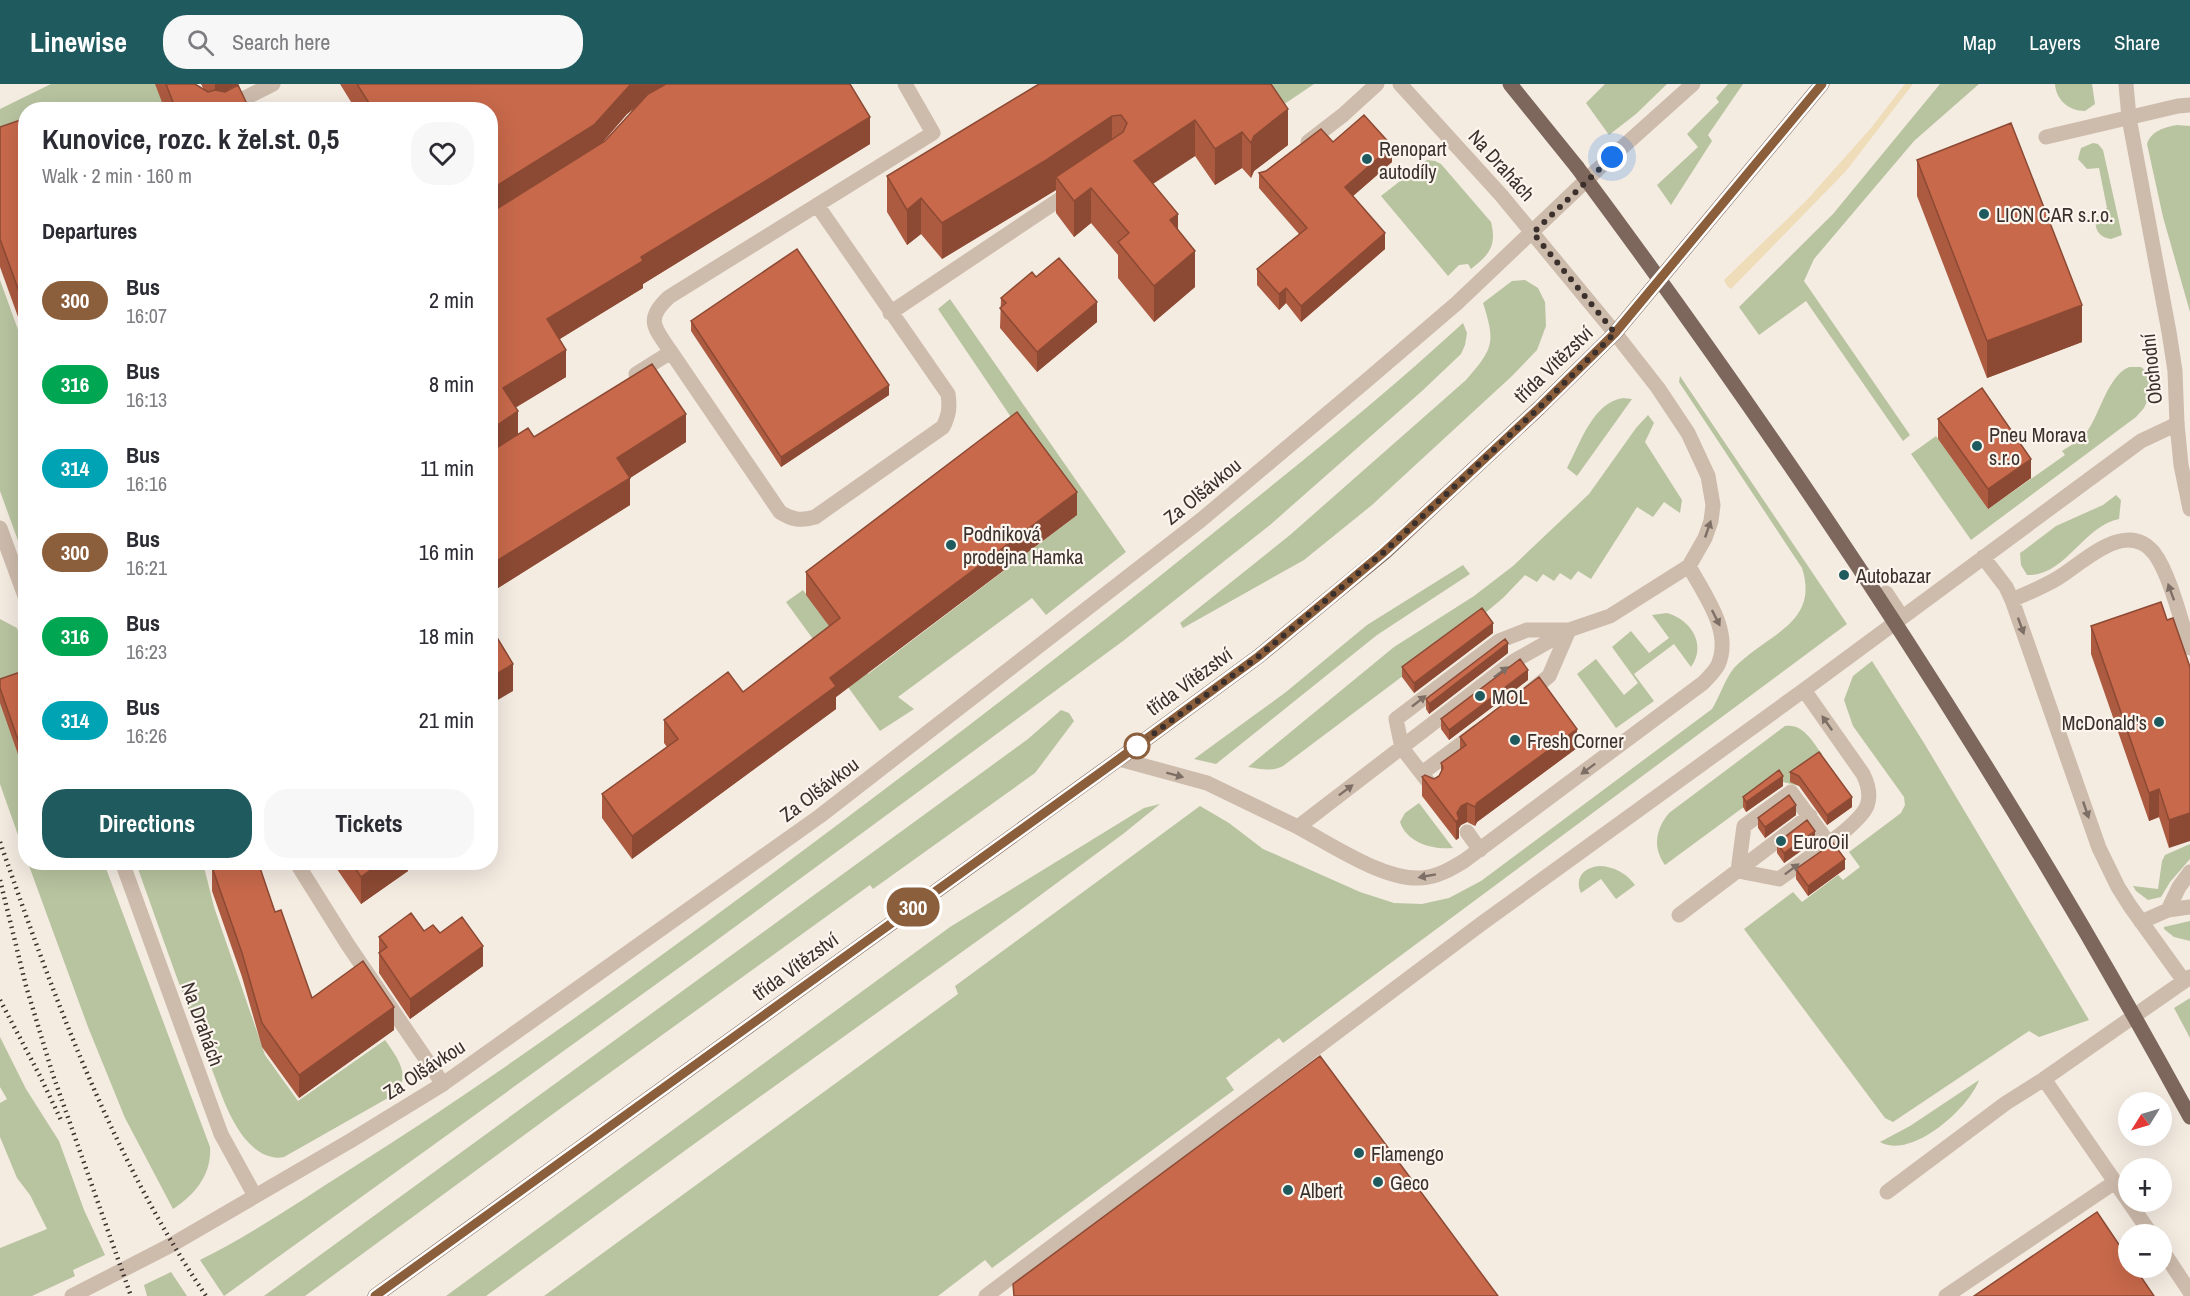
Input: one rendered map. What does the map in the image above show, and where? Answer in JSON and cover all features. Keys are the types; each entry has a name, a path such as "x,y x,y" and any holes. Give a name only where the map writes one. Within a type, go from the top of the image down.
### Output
{"main road":[{"path":"1510,84 1548,129 1671,294 1826,518 2002,790 2086,931 2190,1117"},
{"name":"třída Vítězství","path":"375,1296 1259,656 1384,552 1539,408 1615,333 1822,84"}],"street":[{"path":"237,102 273,84"},
{"path":"818,205 890,313 948,394 950,406 949,417 935,433 815,517 806,520 789,518 780,512 655,328 654,322 658,306 669,297 933,133 905,84"},
{"path":"1292,154 1343,115 1377,84"},
{"name":"Na Drahách","path":"1400,84 1533,233 1658,388 1688,434 1708,476 1713,505 1711,521 1705,538 1689,566"},
{"name":"Za Olšávkou","path":"72,1296 173,1244 443,1084 820,816 1201,520 1430,327 1533,233 1597,170 1693,84"},
{"name":"Obchodní","path":"2126,84 2129,118 2175,371 2181,465 2190,509"},
{"path":"2046,137 2190,105"},
{"path":"890,313 1088,180"},
{"path":"621,384 671,352"},
{"path":"986,1296 1491,917 2141,441 2177,424"},
{"path":"0,528 18,577"},
{"path":"2012,600 2050,582 2111,543 2125,541 2139,543 2148,547 2158,560 2190,648"},
{"path":"1887,1192 2006,1103 2187,979 2141,922 2118,887 2099,848 2012,600 2006,587 1983,557"},
{"path":"1119,759 1207,783 1382,871 1401,877 1423,878 1443,873 1480,850 1703,683 1718,666 1723,641 1721,627 1689,566 1610,616 1569,630 1514,661 1298,827"},
{"path":"1886,593 1902,617"},
{"path":"1433,788 1402,748 1396,719 1499,641 1527,630 1569,630"},
{"path":"1516,702 1549,676 1569,630"},
{"path":"1737,871 1779,879 1861,817 1868,804 1868,783 1804,690"},
{"path":"1422,773 1490,722"},
{"path":"1737,871 1744,826 1791,792 1828,842"},
{"path":"1679,915 1810,816"},
{"path":"1467,832 1480,850"},
{"name":"Na Drahách","path":"125,870 220,1134 255,1196"},
{"path":"301,870 348,945 443,1084"},
{"path":"2168,910 2179,887 2190,872"},
{"path":"2141,922 2168,910 2190,907"},
{"path":"2044,1079 2144,1224"},
{"path":"1946,1296 2115,1182"},
{"path":"2172,1265 2190,1292"}],"green space":[{"path":"51,84 170,84 177,102 18,102 18,121 0,130 0,109"},
{"path":"1249,84 1314,84 1268,115"},
{"path":"1605,84 1667,84 1636,114 1609,135 1586,103"},
{"path":"1728,84 1743,84 1708,135 1712,141 1671,205 1657,185 1698,147 1687,134 1719,102 1716,98"},
{"path":"1940,84 1979,84 1914,141 1814,259 1804,281 1910,435 1903,441 1806,301 1759,335 1739,307 1833,214"},
{"path":"2055,84 2092,84 2095,104 2085,111 2069,107 2061,100"},
{"path":"2177,125 2190,126 2190,312 2163,217 2147,144 2155,133 2163,128"},
{"path":"2093,143 2098,144 2103,150 2122,235 2111,239 2100,234 2096,226 2098,216 2107,208 2099,168 2087,169 2078,159 2081,148"},
{"path":"1427,160 1441,164 1491,222 1493,230 1492,244 1483,259 1471,269 1468,264 1459,265 1448,276 1381,196"},
{"path":"0,280 18,330 18,541 0,491"},
{"path":"1525,280 1538,288 1545,302 1546,326 1537,350 1512,376 1372,505 1304,560 1183,628 1180,623 1290,535 1466,380 1482,361 1490,345 1490,328 1483,303 1512,281"},
{"path":"950,299 1126,552 1046,615 1032,598 898,697 914,709 880,731 786,602 803,590 868,674 1077,515 938,309"},
{"path":"1463,323 1467,333 1461,354 1422,391 1270,525 1123,641 698,954 224,1296 200,1260 238,1240 399,1138 594,1004 738,899 969,725 1140,592 1331,437"},
{"path":"2129,367 2141,367 2153,377 2151,393 2144,408 2136,417 1971,540 1911,454 1936,436 1988,509 2065,455 2062,451 2086,433 2115,378"},
{"path":"1680,376 1847,624 1283,1043 1279,1038 1226,1078 1234,1090 992,1268 985,1260 938,1296 544,1296 958,994 955,986 1200,806 1229,823 1263,849 1360,892 1394,903 1422,904 1449,898 1481,881 1712,709 1734,668 1787,626 1797,615 1806,587 1802,568 1679,382"},
{"path":"1623,398 1632,399 1577,476 1567,468 1583,436 1603,407"},
{"path":"1648,415 1654,423 1645,442 1682,500 1680,513 1664,502 1653,517 1637,507 1591,579 1578,571 1571,580 1560,573 1554,581 1543,574 1537,582 1525,575 1503,598 1472,624 1283,766 1270,769 1248,767 1394,647 1474,596 1513,566 1589,494 1636,428"},
{"path":"2116,495 2121,500 2119,519 2106,523 2095,531 2052,568 2027,575 2021,565 2020,553 2056,526 2103,505"},
{"path":"1463,565 1470,574 1377,635 1216,764 1194,759 1286,692 1367,625"},
{"path":"1667,613 1683,621 1694,634 1697,642 1696,658 1691,667 1674,644 1634,674 1654,701 1616,728 1577,674 1596,659 1624,695 1638,683 1612,647 1631,631 1649,653 1669,638 1652,615"},
{"path":"0,619 18,631 18,835 0,784"},
{"path":"1872,661 1924,743 2089,1020 2039,1037 2029,1031 1893,1122 1885,1118 1744,929 1793,892 1802,902 1838,875 1843,880 1860,867 1849,852 1901,813 1905,805 1904,797 1853,726 1844,700 1853,676"},
{"path":"1061,710 1069,713 1074,721 1035,773 873,889 870,885 305,1296 264,1296 1028,739"},
{"path":"1785,726 1802,730 1822,754 1796,772 1803,787 1779,781 1665,865 1658,852 1657,838 1661,825 1669,813"},
{"path":"1419,803 1453,848 1437,848 1422,844 1403,829 1400,822 1405,813"},
{"path":"1160,804 1019,911 486,1296 446,1296 950,927 1144,808"},
{"path":"2190,844 2190,859 2170,882 2161,897 2148,900 2136,891 2133,886 2158,889 2165,855"},
{"path":"1600,866 1620,871 1635,885 1616,899 1601,879 1581,893 1579,883 1582,874"},
{"path":"31,870 107,870 210,1147 205,1175 195,1190 173,1209 125,1118 88,1027"},
{"path":"138,870 205,870 214,907 265,1055 298,1101 385,1040 401,1067 400,1087 395,1094 284,1157 269,1156 260,1152 241,1134 230,1115 181,989"},
{"path":"2190,921 2190,941 2174,937 2164,929 2164,927"},
{"path":"2190,998 2190,1038 2174,1008"},
{"path":"0,1037 26,1089 59,1141 84,1210 105,1255 73,1270 75,1276 32,1296 0,1296 0,1248 47,1229 30,1195 17,1178 0,1137 0,1103 7,1099 0,1087"},
{"path":"1979,1080 1964,1104 1952,1117 1923,1138 1908,1144 1893,1146 1880,1142 1910,1126"},
{"path":"171,1272 187,1296 147,1296 144,1285"}],"sand":[{"path":"1905,84 1913,84 1846,171 1731,289 1727,286 1724,280 1806,201 1871,128"}],"building":[{"path":"166,84 195,84 208,92 215,90 225,92 238,85 246,102 173,102"},
{"path":"357,84 631,84 594,125 498,185 498,102 368,102"},
{"path":"666,84 850,84 870,117 641,257 643,261 547,319 566,350 503,388 518,411 498,425 498,208 605,141 648,94"},
{"path":"1039,84 1271,84 1288,109 1254,136 1251,143 1242,132 1215,149 1195,120 1134,161 1178,214 1170,220 1195,251 1154,286 1118,242 1129,233 1091,188 1074,201 1056,177 1123,132 1127,123 1121,115 1112,116 1043,162 942,223 921,198 907,210 887,176"},
{"path":"1364,115 1392,146 1345,187 1385,233 1301,306 1286,288 1279,294 1257,269 1307,228 1259,173 1266,171 1321,129 1333,142"},
{"path":"18,121 18,289 0,239 0,127"},
{"path":"2011,123 2082,305 1987,341 1917,160"},
{"path":"797,249 889,385 781,457 691,321"},
{"path":"1059,258 1097,302 1037,352 1000,308 1006,303 1001,298 1032,272 1036,277"},
{"path":"652,364 686,414 617,458 630,478 498,560 498,447 528,428 534,437"},
{"path":"1982,388 2031,459 1988,489 1938,419"},
{"path":"1017,412 1077,492 830,678 836,686 632,836 602,794 678,739 664,720 728,672 743,692 840,618 806,572"},
{"path":"2161,602 2167,620 2173,618 2190,667 2190,813 2169,820 2159,789 2149,793 2091,626"},
{"path":"1482,608 1493,623 1414,683 1402,667"},
{"path":"498,639 513,664 498,673"},
{"path":"1505,639 1508,643 1429,704 1426,699"},
{"path":"1520,659 1528,670 1449,730 1441,719"},
{"path":"18,673 18,740 0,688 0,679"},
{"path":"1539,677 1577,729 1477,803 1475,807 1467,803 1461,806 1457,813 1459,819 1456,822 1422,777 1425,775 1434,779 1439,776 1443,768 1441,763 1466,745 1460,737"},
{"path":"1819,752 1852,797 1827,815 1799,776 1790,772"},
{"path":"1779,770 1783,776 1746,802 1743,797"},
{"path":"1789,795 1796,805 1765,827 1758,818"},
{"path":"1807,820 1815,831 1784,853 1777,843"},
{"path":"1833,843 1845,859 1808,886 1796,869"},
{"path":"213,870 261,870 275,912 281,910 312,998 363,961 394,1007 299,1075 262,1023 242,953"},
{"path":"356,870 370,870 361,877"},
{"path":"411,913 424,931 433,925 440,933 462,917 483,946 410,999 379,953 387,947 379,937"},
{"name":"Albert","path":"1320,1056 1498,1296 1014,1296 1013,1284"},
{"path":"2097,1212 2118,1243 2118,1278 2142,1278 2154,1296 1974,1296"}],"railway":[{"path":"0,842 42,960 88,1076 142,1189 172,1243 206,1296"},
{"path":"0,880 26,986 53,1075 131,1296"},
{"path":"0,1000 61,1120"}],"bus line":[{"name":"300","path":"375,1296 1119,759 1259,656 1328,599 1437,503 1615,333 1822,84"}],"place":[{"name":"Renopart autodíly","path":"1367,159"},
{"name":"LION CAR s.r.o.","path":"1984,214"},
{"name":"Pneu Morava s.r.o","path":"1977,446"},
{"name":"Podniková prodejna Hamka","path":"951,545"},
{"name":"Autobazar","path":"1844,575"},
{"name":"MOL","path":"1480,696"},
{"name":"McDonald's","path":"2159,722"},
{"name":"Fresh Corner","path":"1515,740"},
{"name":"EuroOil","path":"1781,841"},
{"name":"Flamengo","path":"1359,1153"},
{"name":"Geco","path":"1378,1182"},
{"name":"Albert","path":"1288,1190"}],"route":[{"path":"1137,746 1259,656 1384,552 1539,408 1615,333 1533,233 1612,157"}]}
